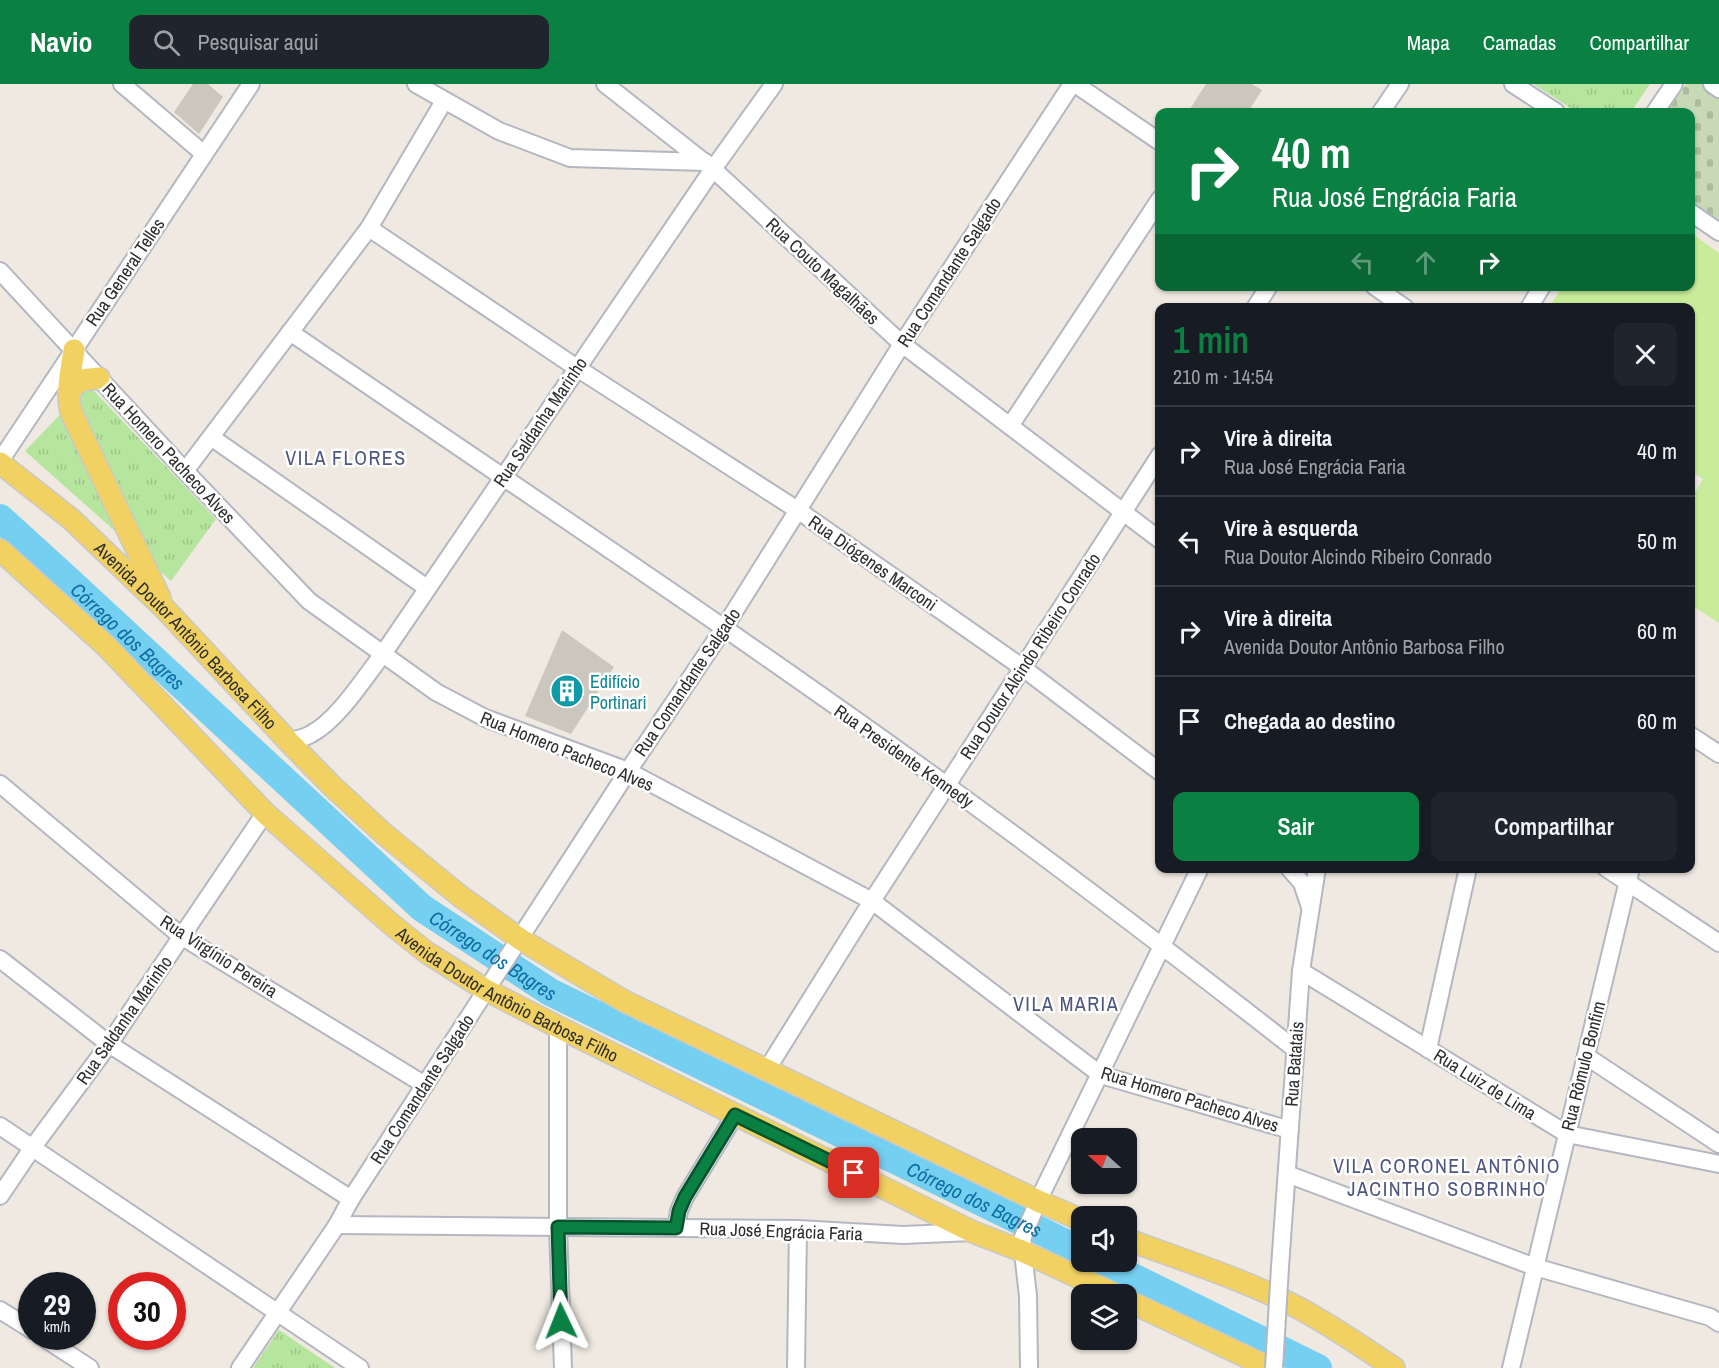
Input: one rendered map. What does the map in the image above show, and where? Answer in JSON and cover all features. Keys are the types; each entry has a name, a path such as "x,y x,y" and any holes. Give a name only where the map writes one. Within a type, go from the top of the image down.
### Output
{"main road":[{"path":"74,350 68,401 71,412 165,609"},
{"path":"69,388 82,380 99,378"},
{"name":"Avenida Doutor Antônio Barbosa Filho","path":"0,462 71,519 165,609 289,742 384,834 517,944 624,1001 1036,1205 1071,1216"},
{"name":"Avenida Doutor Antônio Barbosa Filho","path":"0,550 106,646 265,813 426,952 491,983 558,1027 735,1115 973,1232 1022,1244 1096,1284"},
{"path":"1137,1243 1294,1305 1394,1368"},
{"path":"1137,1305 1272,1368"}],"street":[{"path":"122,84 204,154"},
{"name":"Rua General Telles","path":"0,462 251,84"},
{"path":"416,84 499,131 570,158 709,166"},
{"name":"Rua Couto Magalhães","path":"606,84 709,166 902,344 1155,536"},
{"name":"Rua Saldanha Marinho","path":"289,742 311,735 326,724 383,654 577,368 709,166 774,84"},
{"path":"1074,84 1155,139"},
{"name":"Rua Comandante Salgado","path":"240,1368 337,1225 351,1199 799,511 902,344 1074,84"},
{"path":"1384,108 1400,84"},
{"path":"1514,84 1550,108"},
{"path":"1658,108 1674,84"},
{"path":"1712,84 1719,89"},
{"path":"185,471 369,228 444,100"},
{"path":"1010,426 1155,207"},
{"path":"1695,215 1719,232"},
{"name":"Rua Diógenes Marconi","path":"369,228 577,368 799,511 1023,668 1155,768"},
{"name":"Rua Homero Pacheco Alves","path":"0,271 309,601 436,692 485,718 628,771 872,901 1101,1075 1290,1130"},
{"path":"1381,291 1398,303"},
{"name":"Rua Presidente Kennedy","path":"290,332 723,628 947,786 1162,945 1295,1049"},
{"path":"210,437 427,588"},
{"name":"Rua Doutor Alcindo Ribeiro Conrado","path":"766,1071 872,901 1155,462"},
{"path":"1695,738 1719,754"},
{"name":"Rua Virgínio Pereira","path":"0,784 181,936 425,1085"},
{"name":"Rua Saldanha Marinho","path":"0,1196 109,1044 265,813"},
{"path":"1029,1368 1028,1296 1022,1244 1036,1205 1198,873"},
{"path":"1294,873 1302,884 1310,908"},
{"name":"Rua Batatais","path":"1272,1368 1301,971 1316,873"},
{"path":"1428,1049 1467,873"},
{"path":"1629,876 1719,943"},
{"name":"Rua Rômulo Bonfim","path":"1511,1368 1629,876"},
{"path":"0,959 109,1044 351,1199"},
{"name":"Rua Luiz de Lima","path":"1301,971 1567,1134 1719,1164"},
{"path":"558,1027 558,1227 563,1368"},
{"path":"1586,1056 1719,1144"},
{"path":"676,1228 679,1211 685,1197 735,1115"},
{"path":"0,1126 360,1368"},
{"path":"1287,1174 1535,1267 1710,1317 1719,1323"},
{"name":"Rua José Engrácia Faria","path":"337,1225 798,1229 903,1235 973,1232"},
{"path":"796,1368 798,1229"},
{"path":"0,1310 18,1321"},
{"path":"62,1350 90,1368"}],"green space":[{"path":"1533,84 1650,84 1634,108 1571,108"},
{"path":"1686,84 1719,84 1719,222 1695,205 1695,108 1670,108"},
{"path":"1695,236 1719,253 1719,623 1695,608 1695,492 1703,479 1695,474 1695,303 1552,303 1559,291 1695,291"},
{"path":"91,388 216,519 171,581 25,451 77,397"},
{"path":"279,1330 335,1368 253,1368"}],"building":[{"path":"193,84 208,84 223,97 199,134 174,112"},
{"path":"1206,84 1252,84 1262,90 1251,108 1191,108"},
{"name":"Edifício Portinari","path":"562,630 614,667 571,734 525,716"}],"waterway":[{"name":"Córrego dos Bagres","path":"0,518 422,908 550,992 1071,1246"},
{"name":"Córrego dos Bagres","path":"1122,1272 1318,1368"}],"place":[{"name":"Edifício Portinari","path":"567,691"}],"district":[{"name":"VILA FLORES","path":"346,457"},
{"name":"VILA MARIA","path":"1066,1003"},
{"name":"VILA CORONEL ANTÔNIO JACINTHO SOBRINHO","path":"1447,1176"}],"route":[{"path":"561,1321 558,1227 676,1228 679,1211 685,1197 735,1115 854,1173"}]}
